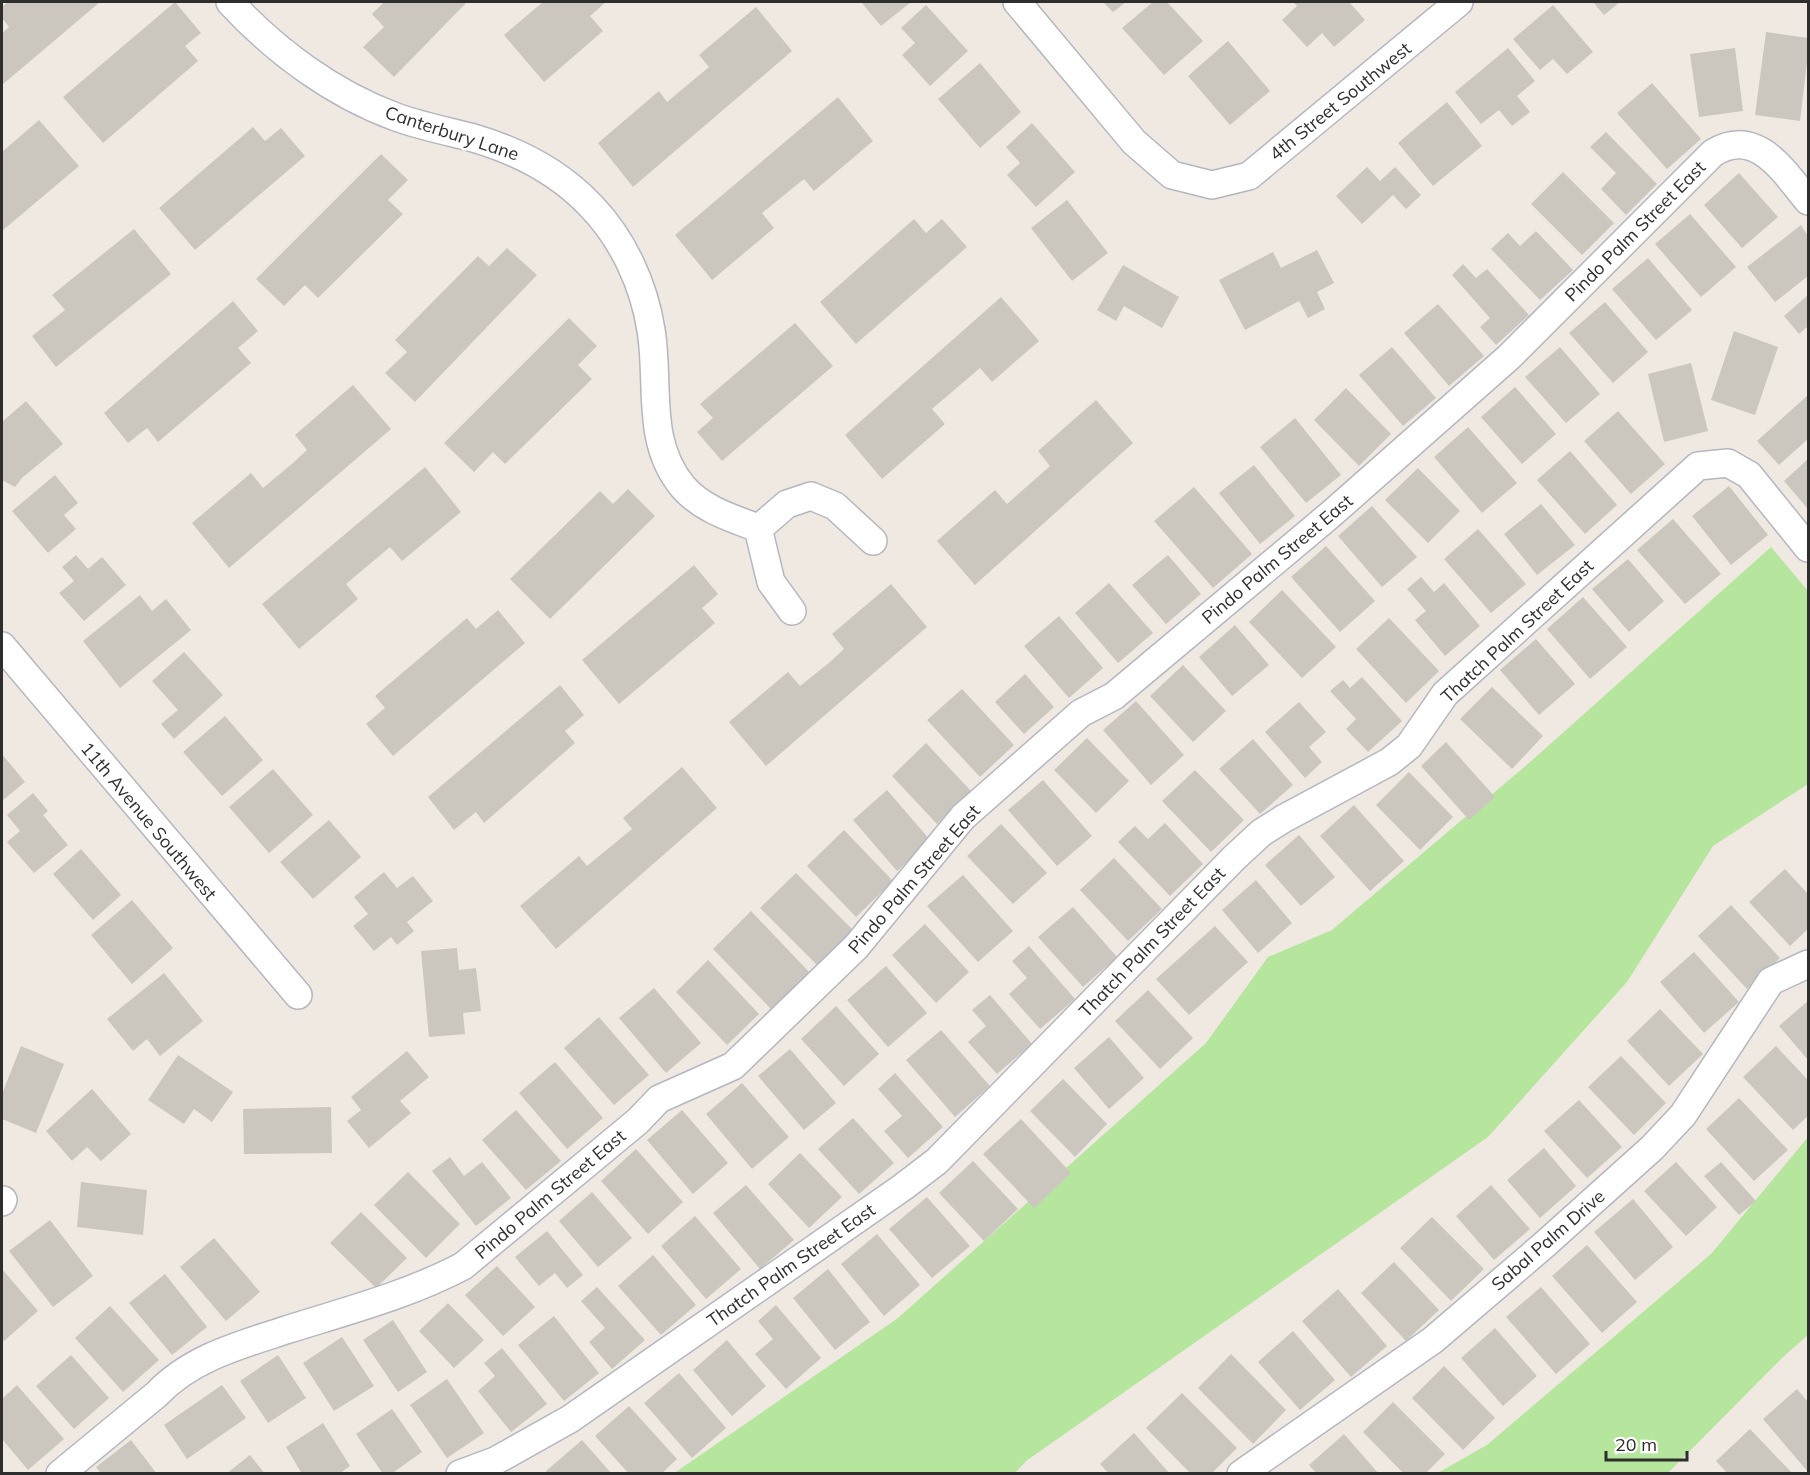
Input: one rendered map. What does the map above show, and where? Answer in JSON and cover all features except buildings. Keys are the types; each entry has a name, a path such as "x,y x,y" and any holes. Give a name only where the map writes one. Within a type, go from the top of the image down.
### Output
{"street":[{"name":"Canterbury Lane","path":"230,2 278,48 322,79 358,100 394,116 519,154 548,169 592,206 612,231 629,260 647,307 652,340 656,419 665,458 683,487 698,500 715,511 758,529"},
{"name":"4th Street Southwest","path":"1017,2 1134,142 1172,175 1212,185 1249,176 1444,6"},
{"name":"Pindo Palm Street East","path":"60,1473 157,1394 171,1379 195,1364 234,1347 431,1283 463,1266 638,1121 659,1100 734,1066 856,947 963,817 1081,713 1114,696 1330,515 1509,357 1713,153 1724,146 1742,144 1759,149 1773,160 1809,201"},
{"name":"Thatch Palm Street East","path":"460,1473 495,1461 570,1419 894,1194 937,1161 1254,839 1283,819 1389,762 1403,752 1445,694 1698,466 1728,463 1749,475 1809,548"},
{"path":"792,611 771,582 758,529 787,504 811,496 835,506 873,541"},
{"name":"11th Avenue Southwest","path":"2,646 298,995"},
{"name":"Sabal Palm Drive","path":"1241,1473 1433,1340 1544,1245 1652,1148 1683,1115 1772,981 1809,964"}],"green space":[{"path":"1771,547 1808,591 1808,784 1713,846 1627,982 1488,1137 1026,1461 1015,1473 673,1474 898,1318 1206,1043 1268,957 1332,930 1529,763"},
{"path":"1808,1137 1808,1335 1783,1357 1668,1473 1436,1474 1487,1445 1711,1254"}]}
